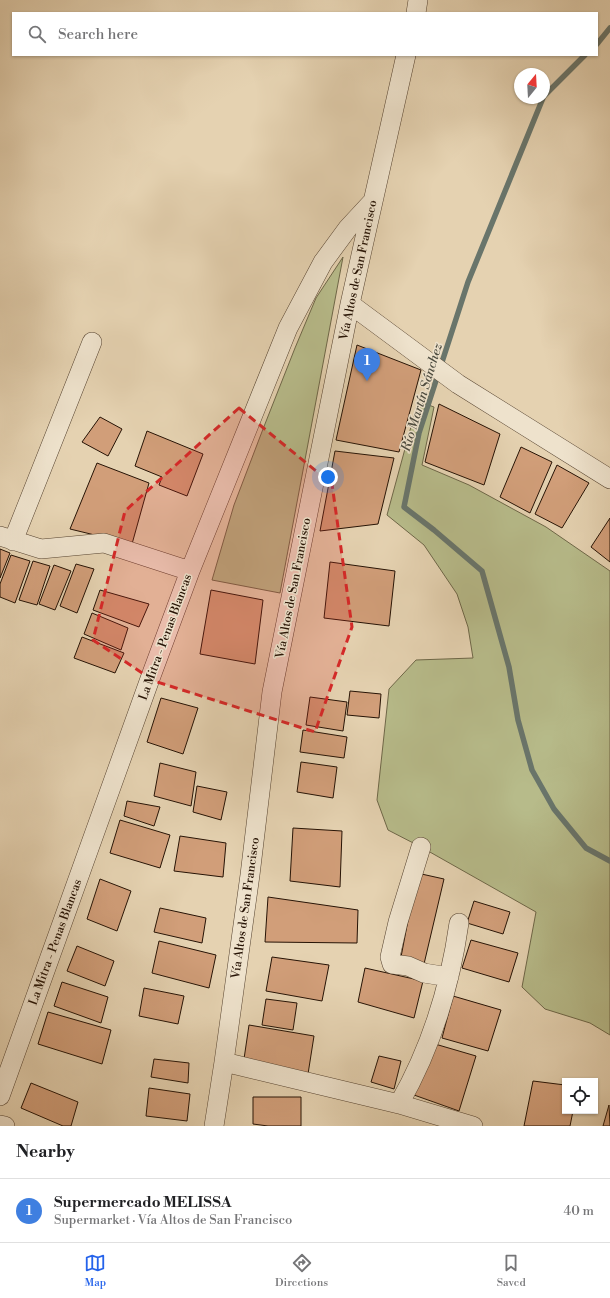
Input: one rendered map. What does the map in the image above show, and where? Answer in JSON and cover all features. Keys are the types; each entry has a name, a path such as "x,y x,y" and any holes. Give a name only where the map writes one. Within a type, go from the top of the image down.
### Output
{"street":[{"path":"416,12 418,0"},
{"name":"Vía Altos de San Francisco","path":"214,1126 249,883 272,692 350,304 406,56"},
{"name":"La Mitra - Penas Blancas","path":"0,1096 190,571 288,328 323,262 348,228 374,200"},
{"path":"350,304 458,384 610,479"},
{"path":"92,342 7,539 41,549 104,543 190,571"},
{"path":"422,847 398,922 390,957 392,964 408,966 424,973 449,977"},
{"path":"399,1104 412,1080 438,1017 449,977 459,923"},
{"path":"224,1062 399,1104 473,1126"},
{"path":"0,1125 5,1126"}],"highlighted area":[{"path":"239,408 332,484 352,627 315,732 154,681 93,640 125,511"}],"green space":[{"path":"343,257 280,593 212,580 234,505 295,348 316,298"},
{"path":"418,401 434,407 422,465 469,485 546,527 610,571 610,1035 590,1023 545,1009 522,987 536,912 388,830 377,800 389,689 416,660 473,658 468,627 457,594 424,545 387,515"}],"building":[{"path":"357,345 421,370 399,452 336,440"},
{"path":"439,404 500,434 484,485 425,462"},
{"path":"100,417 122,429 108,456 82,442"},
{"path":"147,431 203,454 187,496 159,485 162,477 135,466"},
{"path":"521,447 552,462 530,513 500,497"},
{"path":"335,451 394,458 378,524 320,531"},
{"path":"97,463 149,483 132,544 70,529"},
{"path":"557,465 589,483 562,528 535,514"},
{"path":"610,518 610,562 591,547"},
{"path":"0,549 10,553 0,578"},
{"path":"11,555 30,561 15,603 0,597 0,584"},
{"path":"33,561 50,566 37,605 19,600"},
{"path":"330,562 395,571 389,626 324,618"},
{"path":"76,564 94,569 77,613 60,606"},
{"path":"54,565 71,571 55,610 39,604"},
{"path":"100,590 149,604 139,627 93,610"},
{"path":"211,590 263,600 255,664 200,654"},
{"path":"92,613 128,628 121,650 84,634"},
{"path":"82,637 124,653 115,673 74,658"},
{"path":"350,691 381,694 379,718 347,715"},
{"path":"310,697 347,702 343,731 306,725"},
{"path":"161,698 198,708 183,754 147,742"},
{"path":"303,730 347,737 344,758 300,752"},
{"path":"301,762 337,767 333,798 297,792"},
{"path":"160,763 196,772 191,806 154,796"},
{"path":"197,786 227,792 221,820 193,812"},
{"path":"127,801 160,807 154,826 124,816"},
{"path":"120,820 170,835 160,868 110,853"},
{"path":"293,828 342,831 340,887 290,881"},
{"path":"180,836 226,843 223,877 174,871"},
{"path":"417,873 444,879 424,964 401,957"},
{"path":"100,879 131,891 117,931 87,919"},
{"path":"268,897 358,910 357,943 265,942"},
{"path":"474,901 510,912 503,934 467,923"},
{"path":"160,908 206,918 202,943 154,932"},
{"path":"471,940 518,953 509,982 462,968"},
{"path":"159,941 216,955 209,988 152,973"},
{"path":"77,946 114,961 105,986 67,971"},
{"path":"272,957 329,965 322,1001 266,991"},
{"path":"365,968 423,981 414,1018 358,1002"},
{"path":"62,982 108,997 101,1023 54,1006"},
{"path":"144,988 184,996 178,1024 139,1016"},
{"path":"453,996 501,1010 488,1051 442,1038"},
{"path":"266,999 297,1003 293,1030 262,1025"},
{"path":"48,1012 111,1030 102,1064 38,1044"},
{"path":"249,1025 314,1036 308,1074 244,1059"},
{"path":"435,1044 476,1056 459,1111 414,1095"},
{"path":"379,1056 401,1061 394,1089 371,1082"},
{"path":"154,1059 189,1063 188,1083 151,1077"},
{"path":"533,1081 562,1085 562,1114 572,1114 570,1126 524,1126"},
{"path":"31,1083 78,1102 71,1126 63,1126 21,1108"},
{"path":"149,1088 190,1094 187,1121 146,1116"},
{"path":"253,1097 301,1097 301,1126 268,1126 253,1124"},
{"path":"609,1105 610,1126 603,1126"}],"waterway":[{"name":"Río Martín Sánchez","path":"598,43 610,28"},
{"name":"Río Martín Sánchez","path":"550,90 584,56"},
{"name":"Río Martín Sánchez","path":"541,104 468,282 419,433 404,507 434,530 482,571 509,667 518,720 532,770 554,809 586,848 610,861"}],"place":[{"name":"Supermercado MELISSA","path":"367,381"}]}
